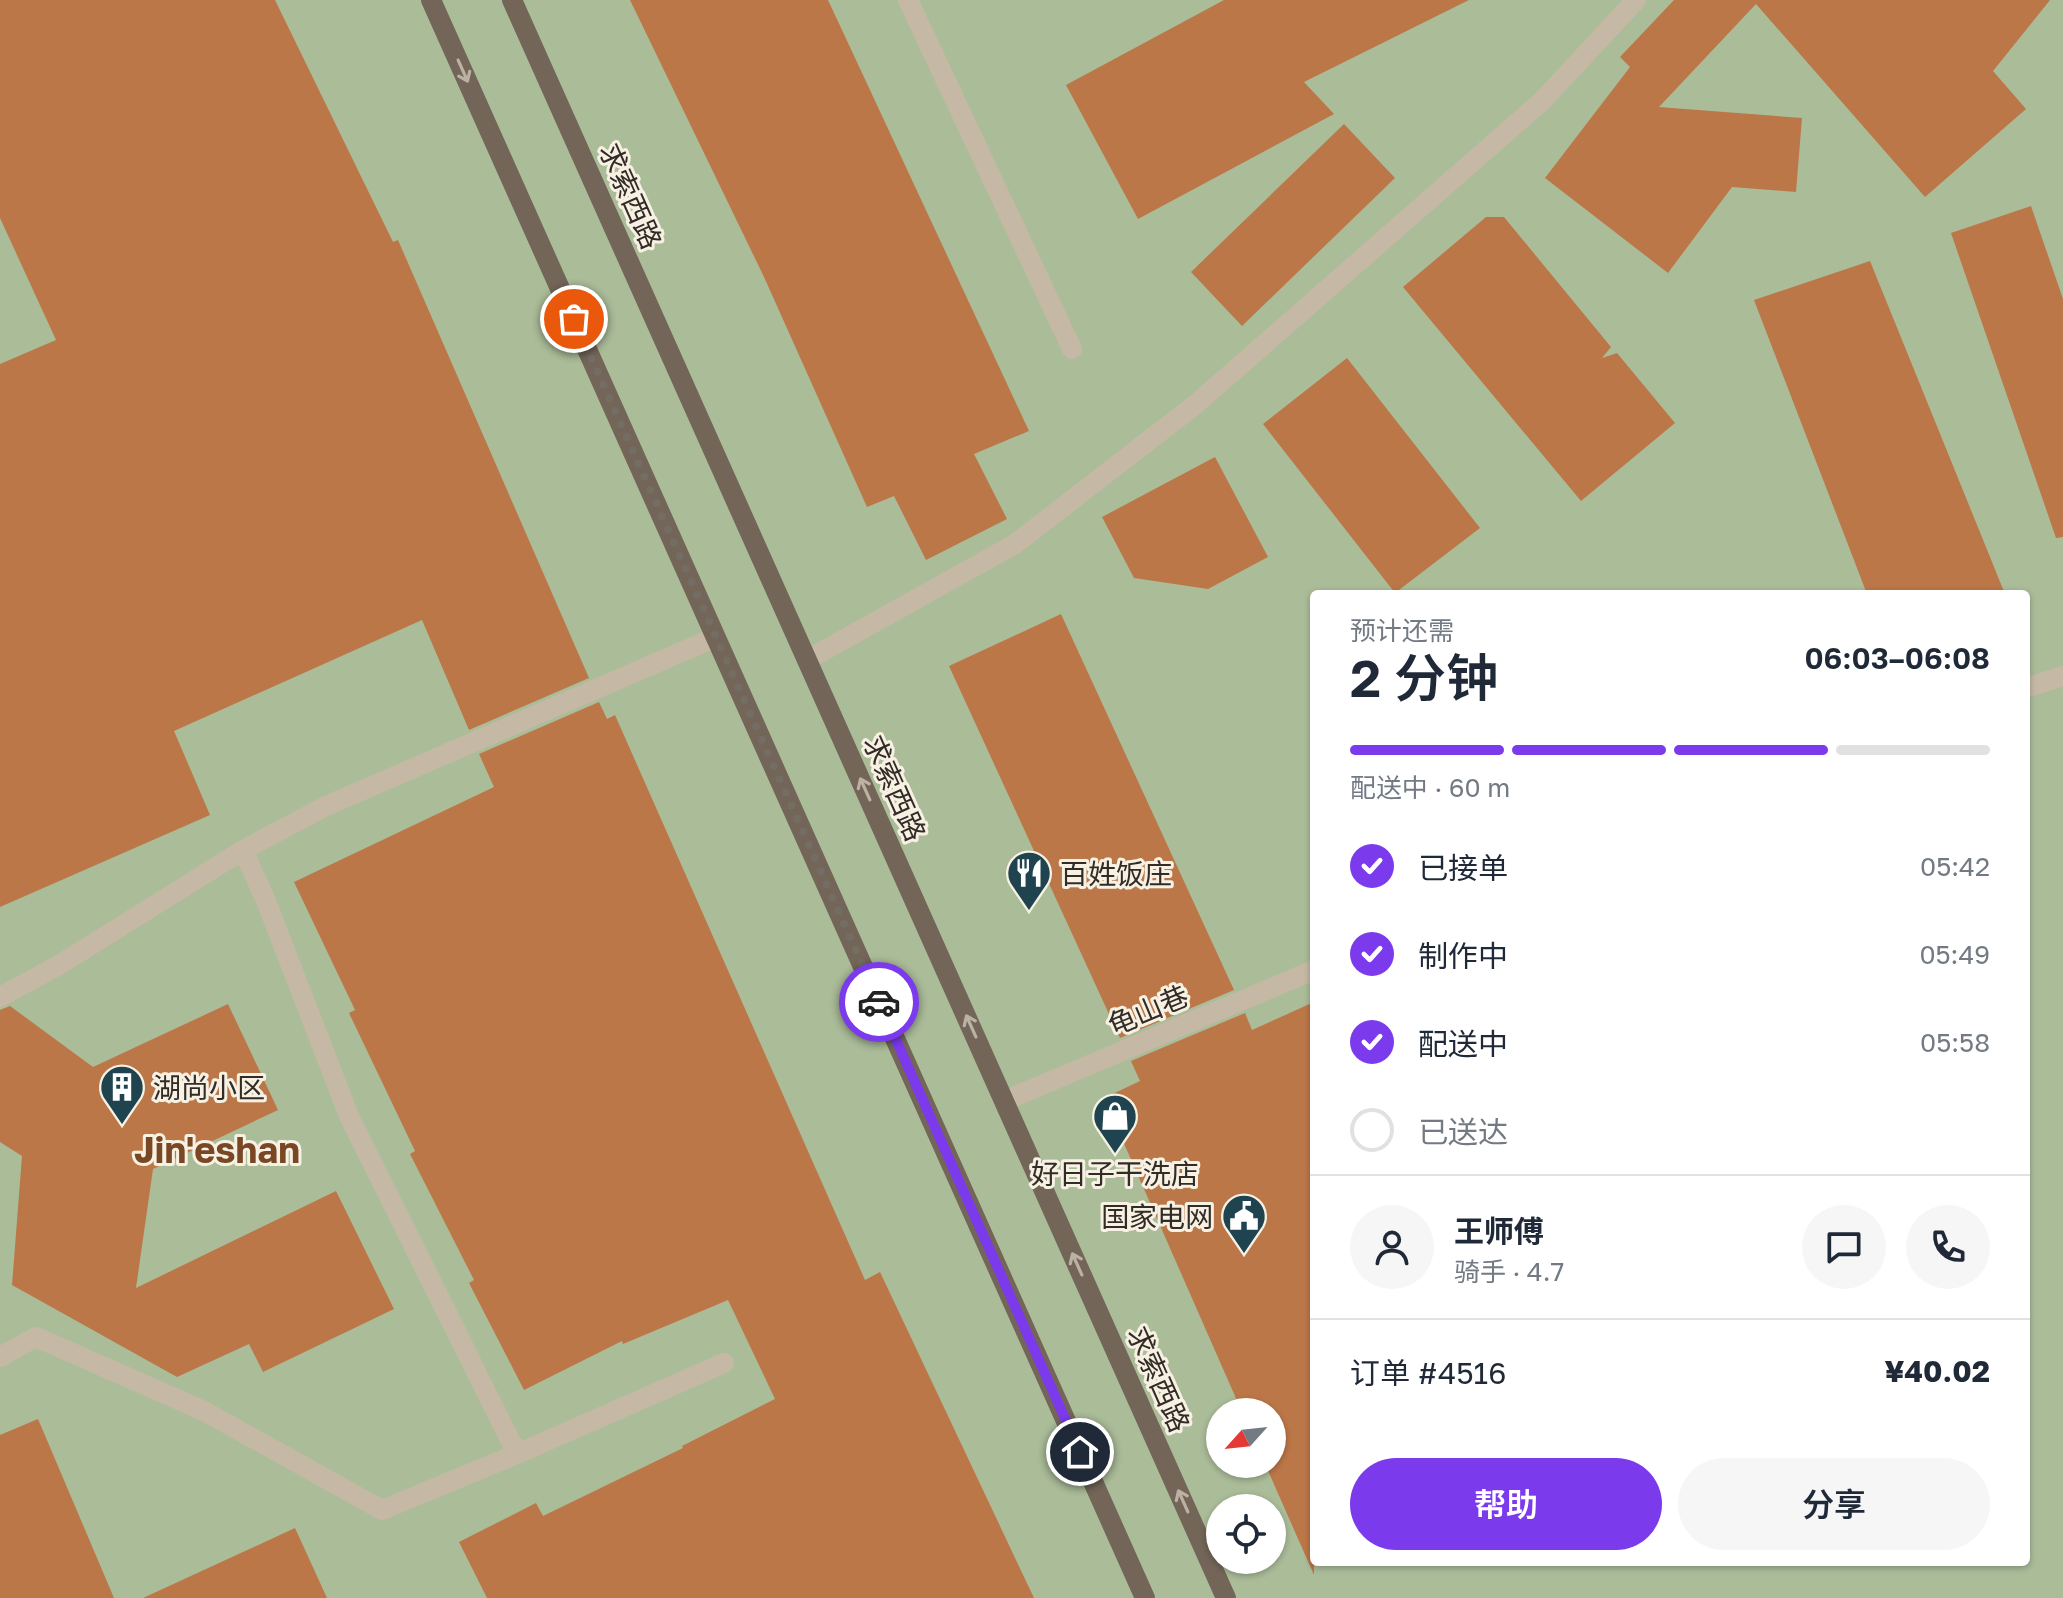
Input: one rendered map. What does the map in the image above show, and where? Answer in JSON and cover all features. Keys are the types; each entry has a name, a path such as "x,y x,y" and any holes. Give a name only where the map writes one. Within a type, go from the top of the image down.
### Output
{"main road":[{"path":"431,0 1145,1598"},
{"name":"求索西路","path":"512,0 1226,1598"}],"street":[{"path":"908,0 1072,349"},
{"path":"807,660 1015,544 1196,404 1542,101 1636,0"},
{"path":"0,997 59,965 243,850 326,806 716,637"},
{"path":"2030,687 2063,676"},
{"path":"243,850 266,901 349,1116 517,1454"},
{"name":"龟山巷","path":"1004,1101 1310,972"},
{"path":"0,1357 36,1337 204,1411 382,1510 724,1363"}],"green space":[{"path":"0,0 2063,0 2063,1598 0,1598"}],"building":[{"path":"0,0 275,0 393,242 398,240 589,678 469,730 422,620 174,731 210,815 0,907 0,364 56,340 0,218"},
{"path":"630,0 828,0 1029,431 974,454 1007,519 926,560 894,496 867,507 764,277"},
{"path":"1224,0 1469,0 1304,82 1334,114 1138,219 1066,85"},
{"path":"1674,0 2050,0 1993,71 2026,109 1925,197 1756,4 1659,107 1802,118 1796,192 1732,187 1668,273 1545,178 1630,67 1620,57"},
{"path":"1344,124 1395,178 1242,326 1191,272"},
{"path":"2031,206 2063,299 2063,537 2056,538 1951,233"},
{"path":"1486,217 1504,217 1611,347 1602,358 1617,353 1675,423 1581,501 1403,287"},
{"path":"1870,261 2003,590 1865,590 1754,300"},
{"path":"1347,358 1480,528 1399,590 1393,590 1263,424"},
{"path":"1215,457 1268,557 1208,589 1134,578 1102,517"},
{"path":"1061,614 1234,990 1120,1038 949,666"},
{"path":"599,702 607,719 615,715 865,1280 880,1272 1034,1598 487,1598 459,1542 536,1503 543,1516 775,1399 728,1300 623,1344 622,1341 524,1390 469,1283 474,1280 410,1154 415,1151 349,1013 355,1010 294,882 494,787 479,754"},
{"path":"228,1004 278,1110 153,1169 136,1288 336,1191 394,1309 263,1372 249,1344 177,1377 12,1285 22,1156 0,1142 0,1010 10,1006 93,1067"},
{"path":"1310,1004 1310,1566 1286,1512 1286,1494 1278,1494 1271,1478 1286,1478 1286,1398 1236,1398 1104,1098 1140,1081 1131,1061 1245,1013 1252,1030"},
{"path":"38,1419 114,1598 0,1598 0,1435"},
{"path":"295,1528 327,1598 143,1598"}],"way so far":[{"path":"574,319 879,1002"}],"place":[{"name":"百姓饭庄","path":"1029,912"},
{"name":"湖尚小区","path":"122,1126"},
{"name":"好日子干洗店","path":"1115,1155"},
{"name":"国家电网","path":"1244,1255"}],"district":[{"name":"Jin'eshan","path":"217,1149"}],"route":[{"path":"879,1002 1080,1452"}]}
